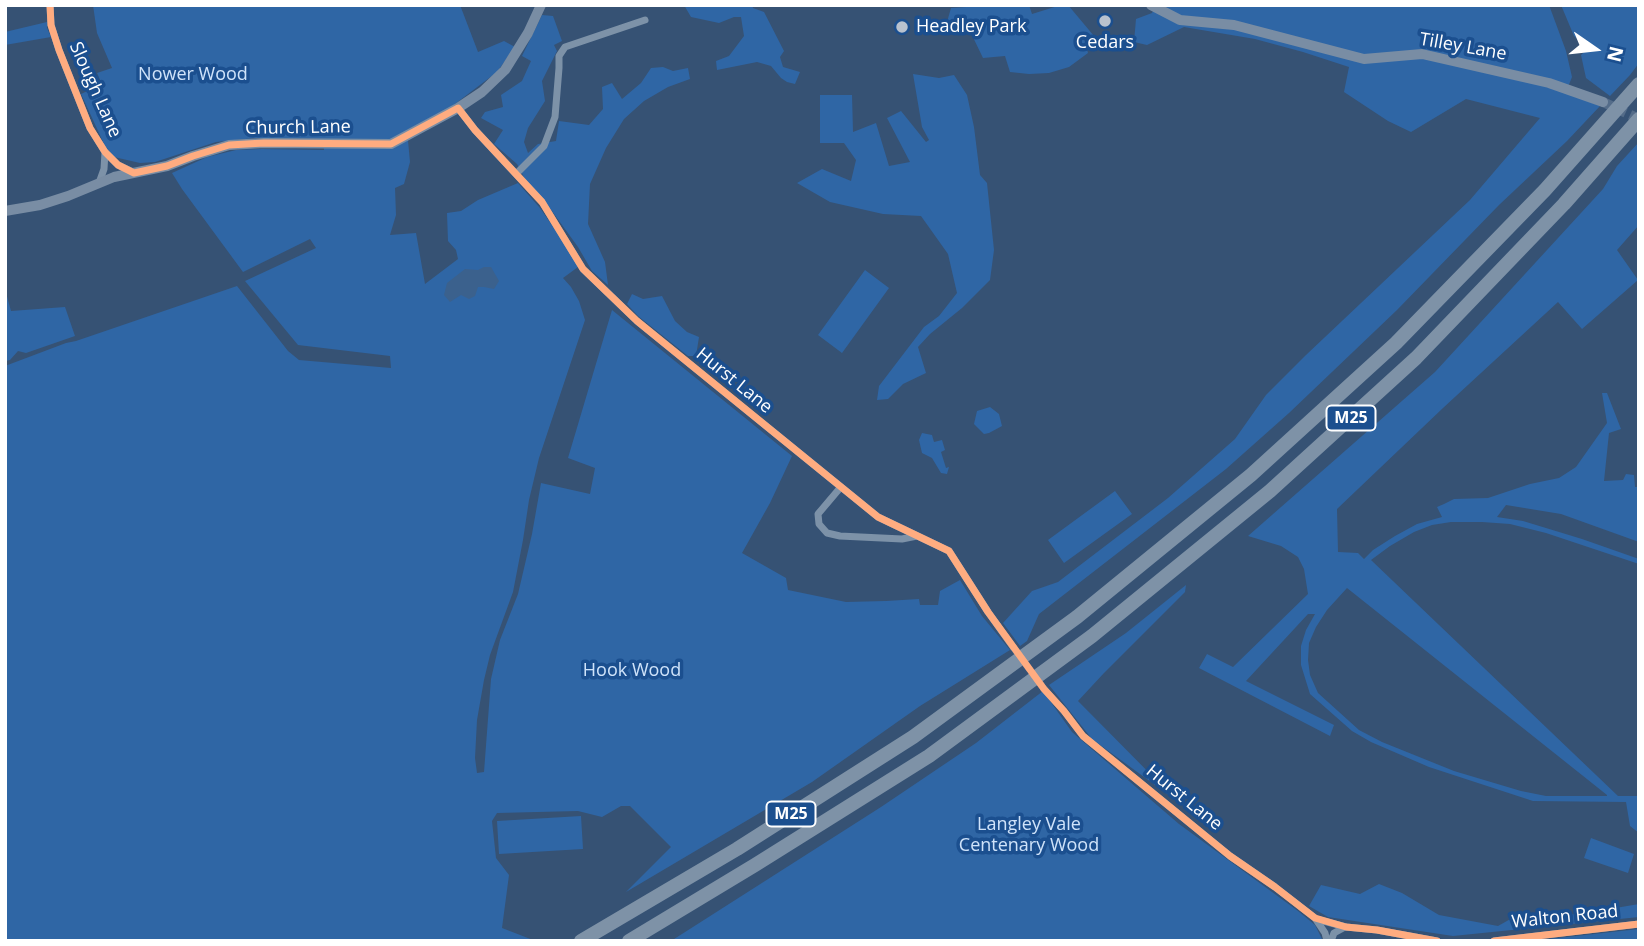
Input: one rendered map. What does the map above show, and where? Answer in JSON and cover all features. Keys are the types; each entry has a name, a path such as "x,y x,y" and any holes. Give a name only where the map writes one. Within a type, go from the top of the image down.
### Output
{"highway":[{"name":"M25","path":"581,941 737,849 913,737 1077,617 1251,475 1396,343 1545,190 1639,84"},
{"name":"M25","path":"629,941 929,756 1093,636 1270,491 1416,358 1564,204 1639,119"}],"street":[{"name":"Slough Lane","path":"50,5 51,25 59,50 90,128 105,152 118,165 134,173"},
{"name":"Church Lane","path":"5,211 40,205 114,177 167,166 229,145 391,144 482,92 505,70 528,33 541,5"},
{"name":"Tilley Lane","path":"1152,5 1180,20 1234,25 1364,58 1422,54 1549,83 1603,102"},
{"path":"516,174 544,146 555,117 559,56 565,47 645,20"},
{"name":"Hurst Lane","path":"458,108 542,202 583,268 637,321 839,488 878,517 949,551 1013,647"},
{"path":"99,183 104,169 105,152"},
{"path":"839,488 818,514 819,524 827,533 902,539 918,536"},
{"name":"Hurst Lane","path":"1044,689 1083,736 1230,856 1315,919"},
{"path":"1315,919 1346,927 1437,941"},
{"path":"1315,919 1329,941"},
{"name":"Walton Road","path":"1494,941 1639,924"},
{"path":"1329,941 1334,933 1346,927"}],"green space":[{"path":"93,5 460,5 478,52 504,41 515,47 497,72 451,107 407,130 410,162 404,184 395,188 396,215 390,235 416,233 425,284 458,259 456,250 448,241 447,213 461,211 478,200 518,183 540,208 578,267 563,278 579,301 585,320 539,458 513,592 490,655 484,680 477,720 477,773 484,772 491,679 500,640 518,594 541,483 590,494 595,468 568,458 612,310 792,456 742,553 786,578 788,590 846,602 919,599 920,605 938,605 940,591 960,580 982,616 1010,650 920,706 812,782 626,892 671,847 630,806 621,806 602,817 578,811 497,813 492,821 496,858 509,875 502,928 532,941 5,941 5,366 237,286 288,351 299,360 391,368 390,356 298,345 245,281 316,248 310,239 243,272 172,173 207,157 236,150 324,150 324,139 255,138 216,142 155,162 140,163 114,157 105,146 81,94 102,84 97,73 112,68 97,33"},
{"path":"684,5 752,5 764,12 784,51 780,57 783,67 800,72 795,84 781,78 771,66 757,62 717,70 716,61 729,56 744,36 741,17 719,23 691,17"},
{"path":"1029,5 1032,14 1068,5 1094,36 1084,38 1088,53 1069,67 1049,73 1029,74 1010,72 1005,56 983,58 969,29 947,22 951,8"},
{"path":"1156,5 1549,5 1566,51 1572,77 1566,92 1600,106 1397,310 1289,413 1226,469 1039,614 1027,641 1020,646 1003,623 1032,591 1058,582 1168,498 1235,439 1266,395 1470,200 1540,118 1466,99 1411,132 1388,121 1344,92 1349,67 1303,52 1255,39 1184,27 1147,45 1134,42 1136,19 1152,13"},
{"path":"1561,5 1639,5 1639,63 1610,96 1586,78 1581,55 1586,50 1574,36"},
{"path":"542,15 553,16 562,41 554,45 557,51 542,81 545,101 528,128 524,142 528,153 538,144 556,141 559,121 589,125 603,109 602,87 612,83 622,99 641,83 651,68 663,67 673,71 688,68 690,79 668,87 644,101 624,119 606,148 590,184 588,224 605,262 608,285 592,271 541,196 526,181 517,164 494,144 503,130 481,118 485,112 503,107 501,95 522,81 531,61 522,56"},
{"path":"47,22 51,37 5,45 5,32"},
{"path":"913,74 939,78 954,75 967,95 980,175 987,183 994,250 990,280 918,347 926,373 903,384 888,399 877,400 879,386 924,327 939,316 957,293 948,254 921,216 883,214 830,202 797,183 822,169 851,181 856,160 844,143 820,143 820,95 852,95 853,132 876,123 889,166 910,162 887,118 901,111 926,142 929,140 922,127"},
{"path":"1639,142 1639,225 1617,250 1638,280 1582,329 1558,302 1337,509 1338,552 1358,553 1364,559 1373,550 1417,524 1442,517 1437,507 1454,499 1488,498 1559,478 1576,467 1607,423 1602,393 1607,393 1621,429 1609,433 1604,481 1623,480 1626,474 1634,475 1635,487 1639,487 1639,542 1561,514 1506,505 1497,517 1523,521 1582,539 1639,559 1639,564 1546,533 1510,524 1482,522 1432,525 1414,532 1371,560 1618,796 1639,796 1639,833 1630,826 1626,802 1533,801 1429,767 1352,731 1310,694 1301,665 1301,646 1315,614 1308,614 1246,681 1334,725 1330,736 1199,668 1207,654 1233,667 1308,594 1304,569 1298,557 1281,546 1248,536 1435,372 1603,189 1617,166","holes":["1347,588 1607,795 1546,796 1521,791 1454,771 1359,730 1318,693 1310,675 1309,643 1316,627"]},
{"path":"865,270 889,288 842,353 818,335"},
{"path":"5,289 11,311 65,307 75,336 26,353 18,351 10,360 5,361"},
{"path":"632,294 643,299 662,296 675,321 687,332 699,337 696,356 688,356 638,316 627,304"},
{"path":"990,407 999,414 1002,426 984,434 974,424 977,411"},
{"path":"922,433 932,435 934,442 942,440 945,450 941,452 946,468 949,467 947,474 941,473 932,458 922,453 919,440"},
{"path":"1115,491 1132,514 1064,563 1048,540"},
{"path":"1186,585 1185,592 1078,701 1177,801 1092,739 1049,685 1126,633"},
{"name":"Langley Vale Centenary Wood","path":"1043,691 1072,732 1179,824 1315,925 1323,941 671,941 881,807 976,743"},
{"path":"581,816 583,849 499,854 497,821"},
{"path":"1591,838 1634,854 1628,873 1584,858"},
{"path":"1379,884 1402,893 1439,915 1498,926 1514,917 1580,914 1639,904 1639,917 1453,936 1328,917 1309,906 1321,885 1360,894"},
{"path":"1639,929 1639,941 1531,941"}],"shaded area":[{"path":"491,267 499,281 494,289 478,287 475,296 469,299 461,295 450,302 444,295 447,283 465,269 478,270"}],"tunnel":[{"path":"1603,102 1639,119"},
{"path":"1013,647 1044,689"}],"cycle path":[{"path":"50,5 51,25 59,50 90,128 105,152 118,165 134,173 167,166 229,145 391,144 458,108 542,202 583,269 637,321 878,517 949,551 988,612 1044,689 1083,736 1230,856 1315,918 1346,927 1437,941"},
{"path":"1494,941 1639,924"}],"place":[{"name":"Cedars","path":"1105,21"},
{"name":"Headley Park","path":"902,27"}],"park label":[{"name":"Nower Wood","path":"193,75"},
{"name":"Hook Wood","path":"632,671"}]}
